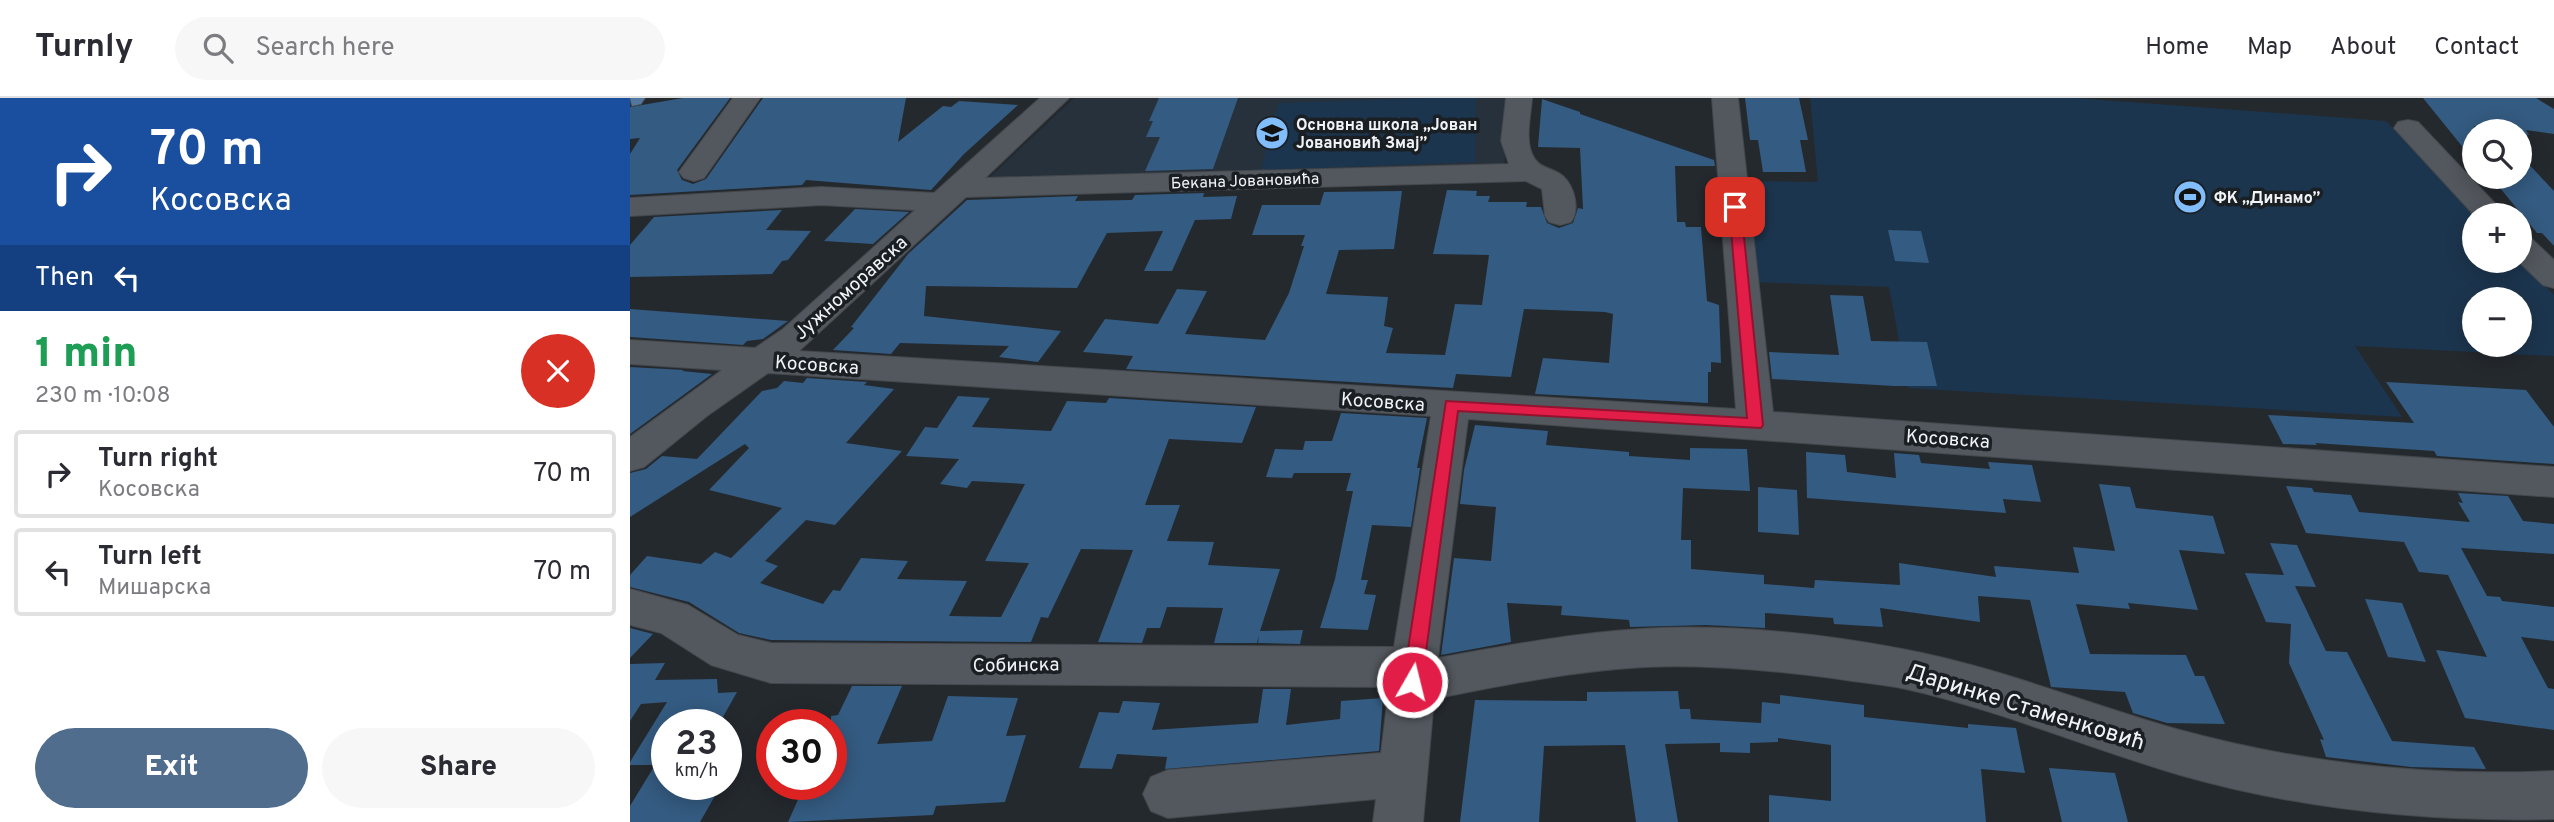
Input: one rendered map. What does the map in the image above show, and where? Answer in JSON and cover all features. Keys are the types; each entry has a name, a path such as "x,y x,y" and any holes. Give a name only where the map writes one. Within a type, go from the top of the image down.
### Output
{"street":[{"path":"694,172 747,98"},
{"name":"Јужноморавска","path":"630,457 694,407 794,337 952,196 1056,98"},
{"path":"1519,98 1516,150 1530,172 1556,184 1560,191 1560,216"},
{"path":"1725,98 1756,425"},
{"path":"2408,128 2480,203"},
{"name":"Бекана Јовановића","path":"630,207 821,196 952,196 1530,172"},
{"path":"2532,257 2554,278"},
{"name":"Косовска","path":"630,352 1756,425 2554,482"},
{"path":"1398,822 1413,675 1451,405"},
{"name":"Собинска","path":"630,607 673,618 727,651 771,663 1413,675"},
{"name":"Даринке Стаменковић","path":"1413,675 1616,650 1734,647 1803,654 1902,668 1983,689 2179,752 2271,775 2367,790 2445,797 2554,795"},
{"path":"1168,794 1403,774"}],"shaded area":[{"name":"Основна школа „Јован Јовановић Змај”","path":"1074,98 1510,98 1504,168 986,181"},
{"path":"1476,98 1475,162 1261,170 1278,103"},
{"path":"1810,98 2075,98 2386,121 2465,203 2462,203 2462,273 2532,272 2554,295 2554,356 2532,355 2532,287 2462,287 2462,351 2355,346 2402,417 1908,388 1889,287 1753,282 1744,181 1818,182"}],"building":[{"path":"683,98 730,98 677,170 682,180 693,184 706,179 763,98 906,98 898,142 943,106 951,107 959,101 1018,105 964,154 931,190 806,180 802,185 630,195 630,154 640,138 630,139 630,107"},
{"path":"1159,98 1238,98 1213,169 1145,171 1160,137 1146,137 1153,121 1149,121"},
{"path":"1745,98 1799,98 1808,140 1800,140 1806,172 1763,172 1758,140 1750,140"},
{"path":"2423,98 2536,98 2554,109 2554,134 2532,131 2532,119 2462,119 2462,146"},
{"path":"1542,99 1714,160 1715,166 1675,166 1677,222 1685,222 1686,227 1701,227 1707,301 1719,305 1721,363 1711,362 1711,372 1708,372 1708,403 1535,394 1543,358 1609,363 1613,314 1605,312 1524,309 1511,377 1456,374 1453,388 1126,369 1133,356 1083,352 1105,319 1158,324 1177,289 1207,291 1185,334 1265,340 1289,293 1305,235 1252,235 1262,205 1320,205 1324,192 1402,191 1394,249 1339,250 1326,294 1388,297 1384,326 1393,328 1386,353 1445,355 1455,304 1482,305 1489,255 1433,254 1447,190 1477,191 1476,196 1490,196 1488,202 1527,202 1526,207 1541,207 1547,223 1559,228 1573,223 1578,208 1583,209 1580,148 1538,147"},
{"path":"2532,168 2554,191 2554,246 2532,227 2532,203 2512,203 2501,189 2532,189"},
{"path":"1204,193 1203,197 1237,196 1231,219 1195,220 1172,271 1144,271 1163,231 1107,233 1077,288 926,286 924,316 1061,331 1038,362 999,357 1009,346 900,343 891,354 833,350 854,328 851,327 908,254 967,200 1078,196 1075,201 1132,200 1135,195"},
{"path":"855,209 909,212 873,244 824,241"},
{"path":"782,210 766,230 811,231 788,260 782,261 772,274 630,277 630,245 654,217"},
{"path":"1888,230 1921,231 1929,263 1895,261"},
{"path":"1830,295 1863,296 1871,341 1927,342 1937,386 1772,379 1769,352 1839,355"},
{"path":"630,309 788,321 763,339 747,341 743,345 630,337"},
{"path":"630,367 684,370 682,371 712,374 630,434"},
{"path":"807,378 867,382 864,385 894,389 846,443 902,451 835,525 806,520 765,561 778,566 760,583 823,604 833,590 840,591 861,558 908,561 897,579 967,581 949,616 1001,617 1029,563 985,561 1025,484 972,481 967,488 940,484 959,459 906,456 925,427 937,428 958,396 990,398 972,427 1051,431 1067,401 1106,403 1109,398 1256,407 1242,443 1169,439 1145,505 1180,505 1167,541 1214,542 1208,565 1280,569 1260,631 1303,630 1300,644 1258,643 1259,635 1257,643 1214,643 1223,608 1167,607 1160,628 1147,628 1142,643 1098,642 1133,550 1081,549 1048,618 1041,617 1031,642 771,640 739,633 689,602 630,587 630,575 647,556 701,564 715,552 731,558 782,508 709,490 749,448 745,444 630,517 630,473 646,469 662,456 697,459 762,391 777,388 784,381 803,383"},
{"path":"2386,382 2526,390 2554,427 2554,464 2437,456 2434,451 2315,443 2317,445 2283,444 2268,415 2414,423"},
{"path":"1341,413 1427,418 1417,468 1420,468 1411,527 1372,525 1361,580 1368,580 1364,594 1376,595 1368,630 1320,628 1335,579 1353,491 1346,491 1351,473 1294,473 1292,478 1266,477 1275,449 1303,450 1305,441 1332,441"},
{"path":"1475,425 1548,431 1546,445 1629,452 1629,456 1690,460 1690,448 1747,449 1750,491 1683,488 1681,540 1691,540 1691,569 1764,575 1764,584 1814,588 1815,580 1900,585 1899,563 1996,577 1994,566 2079,573 2073,547 2115,551 2099,484 2130,487 2136,508 2213,516 2225,554 2179,550 2198,610 2128,603 2130,609 2076,604 2090,654 2186,655 2195,676 2204,676 2225,724 2167,723 2133,713 2125,692 2051,687 2030,600 1978,596 1980,622 1880,608 1883,627 1834,624 1833,618 1765,613 1765,628 1706,625 1630,627 1629,620 1561,615 1562,606 1507,603 1511,642 1441,655 1454,558 1491,561 1496,507 1460,504 1464,470"},
{"path":"1806,452 1845,455 1847,472 1896,478 1894,453 1919,455 1921,463 1990,469 1988,462 2032,465 2041,502 2003,499 2006,513 1807,498"},
{"path":"2286,486 2312,488 2314,492 2351,495 2359,512 2470,522 2458,502 2463,503 2458,493 2508,496 2523,521 2554,524 2554,554 2461,548 2487,596 2500,597 2502,601 2554,607 2554,641 2521,637 2548,688 2554,689 2554,730 2465,718 2436,650 2487,657 2448,575 2419,572 2404,542 2306,533"},
{"path":"1758,487 1797,490 1799,535 1758,532"},
{"path":"2270,543 2297,545 2316,587 2295,586 2326,651 2347,652 2392,741 2474,747 2486,769 2411,767 2326,757 2320,739 2324,740 2289,663 2291,624 2266,622 2245,573 2284,575"},
{"path":"2365,599 2402,603 2426,662 2388,657"},
{"path":"630,628 653,634 630,658"},
{"path":"665,663 655,680 717,679 718,693 737,692 727,709 663,709 667,702 641,704 630,721 630,664"},
{"path":"852,686 902,686 877,744 932,741 948,696 1018,698 1006,736 1026,735 1005,802 936,806 933,815 788,822 798,800 847,800 847,709 841,709"},
{"path":"1263,689 1291,689 1286,725 1340,719 1341,701 1383,698 1379,751 1165,769 1167,757 1117,754 1112,769 1079,768 1099,712 1119,713 1123,701 1160,703 1152,730 1258,723"},
{"path":"1678,691 1680,709 1690,709 1691,719 1761,723 1762,702 1780,704 1780,695 1864,705 1864,717 1968,728 1968,724 2016,728 2025,773 1981,769 1986,822 1769,822 1769,795 1831,801 1831,745 1778,738 1778,742 1750,743 1750,753 1720,752 1720,743 1665,744 1678,822 1636,822 1625,745 1544,746 1539,822 1460,822 1475,700 1587,701 1587,692"},
{"path":"651,728 651,765 630,765"},
{"path":"2049,768 2115,773 2128,822 2062,822"},
{"path":"651,772 651,800 713,800 700,822 630,822 630,806"}],"place":[{"name":"Основна школа „Јован Јовановић Змај”","path":"1272,133"},
{"name":"ФК „Динамо”","path":"2190,197"}],"route":[{"path":"1412,682 1451,405 1756,425 1735,207"}]}
